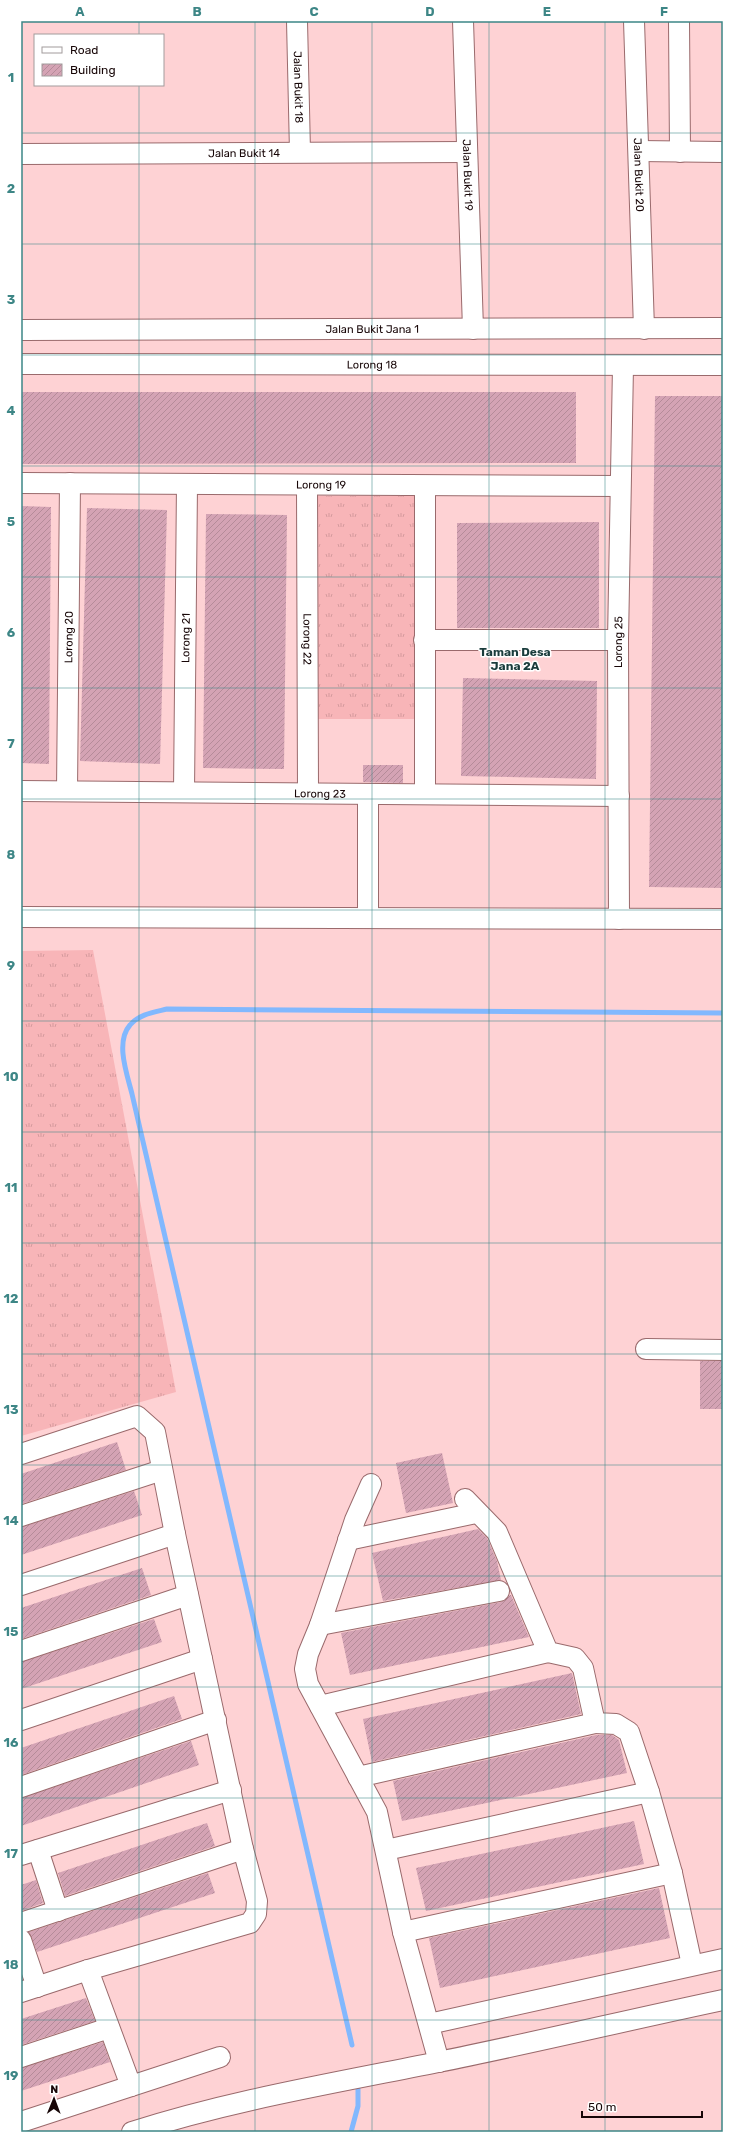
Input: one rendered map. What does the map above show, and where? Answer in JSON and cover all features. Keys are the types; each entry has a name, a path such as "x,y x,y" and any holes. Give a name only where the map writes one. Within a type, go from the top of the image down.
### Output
{"street":[{"name":"Jalan Bukit 18","path":"297,21 300,152"},
{"name":"Jalan Bukit 19","path":"463,21 473,329"},
{"name":"Jalan Bukit 20","path":"634,21 644,328"},
{"path":"679,21 680,152"},
{"path":"639,151 723,152"},
{"name":"Jalan Bukit 14","path":"21,154 467,152"},
{"name":"Jalan Bukit Jana 1","path":"21,330 723,328"},
{"name":"Lorong 18","path":"21,364 723,365"},
{"name":"Lorong 25","path":"619,919 618,640 623,366"},
{"name":"Lorong 19","path":"21,483 620,486"},
{"name":"Lorong 20","path":"67,791 70,483"},
{"name":"Lorong 21","path":"184,792 187,484"},
{"name":"Lorong 22","path":"307,484 308,793"},
{"path":"425,486 425,794"},
{"path":"424,640 618,640"},
{"name":"Lorong 23","path":"21,791 619,796"},
{"path":"368,794 368,918"},
{"path":"21,917 723,919"},
{"path":"646,1349 723,1350"},
{"path":"21,1454 137,1416 155,1432 175,1534 243,1849 257,1901 256,1914 250,1923 88,1970 29,1989 21,1940"},
{"path":"21,1516 162,1470"},
{"path":"371,1484 355,1520 320,1625 308,1654 305,1669 308,1684 377,1812 403,1932 438,2062"},
{"path":"348,1540 471,1506 497,1532 548,1652"},
{"path":"21,1585 175,1534"},
{"path":"320,1625 499,1591"},
{"path":"21,1651 188,1595"},
{"path":"320,1706 548,1652 575,1658 584,1668 595,1723"},
{"path":"21,1720 202,1659"},
{"path":"21,1787 216,1720"},
{"path":"358,1777 595,1723 616,1724 628,1732 649,1792 672,1873 692,1965"},
{"path":"58,1911 29,1852 231,1790"},
{"path":"386,1850 649,1792"},
{"path":"21,1923 243,1849"},
{"path":"403,1932 672,1873"},
{"path":"428,2024 723,1958"},
{"path":"88,1970 130,2086"},
{"path":"132,2132 208,2110 276,2094 438,2062 723,2000"},
{"path":"21,2057 109,2028"},
{"path":"21,2122 220,2057"}],"green space":[{"path":"314,496 418,496 418,719 315,719"},
{"path":"93,950 176,1392 21,1436 21,951"}],"building":[{"path":"21,392 576,392 576,463 21,464"},
{"path":"655,396 723,396 723,888 649,887"},
{"path":"21,506 51,507 49,764 21,763"},
{"path":"87,508 167,510 160,764 80,761"},
{"path":"206,514 287,515 284,769 203,768"},
{"path":"599,522 599,628 457,628 457,523"},
{"path":"463,678 597,681 596,779 461,776"},
{"path":"363,765 403,765 403,783 363,782"},
{"path":"700,1361 723,1361 723,1409 700,1409"},
{"path":"117,1442 126,1470 21,1504 21,1474"},
{"path":"442,1453 453,1503 406,1513 396,1463"},
{"path":"134,1491 142,1515 21,1555 21,1527"},
{"path":"478,1529 487,1538 497,1561 501,1580 383,1601 372,1553"},
{"path":"142,1568 151,1595 21,1639 21,1608"},
{"path":"510,1595 529,1637 350,1675 341,1633 501,1602"},
{"path":"154,1619 162,1642 21,1689 21,1662"},
{"path":"572,1673 581,1714 372,1762 363,1719"},
{"path":"174,1696 182,1719 21,1775 21,1748"},
{"path":"596,1735 612,1735 619,1740 627,1773 402,1821 393,1781"},
{"path":"191,1741 199,1765 21,1826 21,1798"},
{"path":"634,1821 644,1864 426,1911 416,1868"},
{"path":"207,1823 215,1846 65,1896 58,1873"},
{"path":"208,1873 215,1893 37,1952 29,1932"},
{"path":"36,1880 43,1903 21,1911 21,1885"},
{"path":"659,1888 670,1938 440,1988 429,1938"},
{"path":"86,1998 95,2021 21,2045 21,2019"},
{"path":"103,2042 110,2062 21,2091 21,2068"}],"waterway":[{"path":"352,2045 125,1068 123,1040 130,1025 138,1018 167,1009 723,1013"},
{"path":"351,2132 358,2106 358,2089"}],"district":[{"name":"Taman Desa Jana 2A","path":"515,659"}]}
